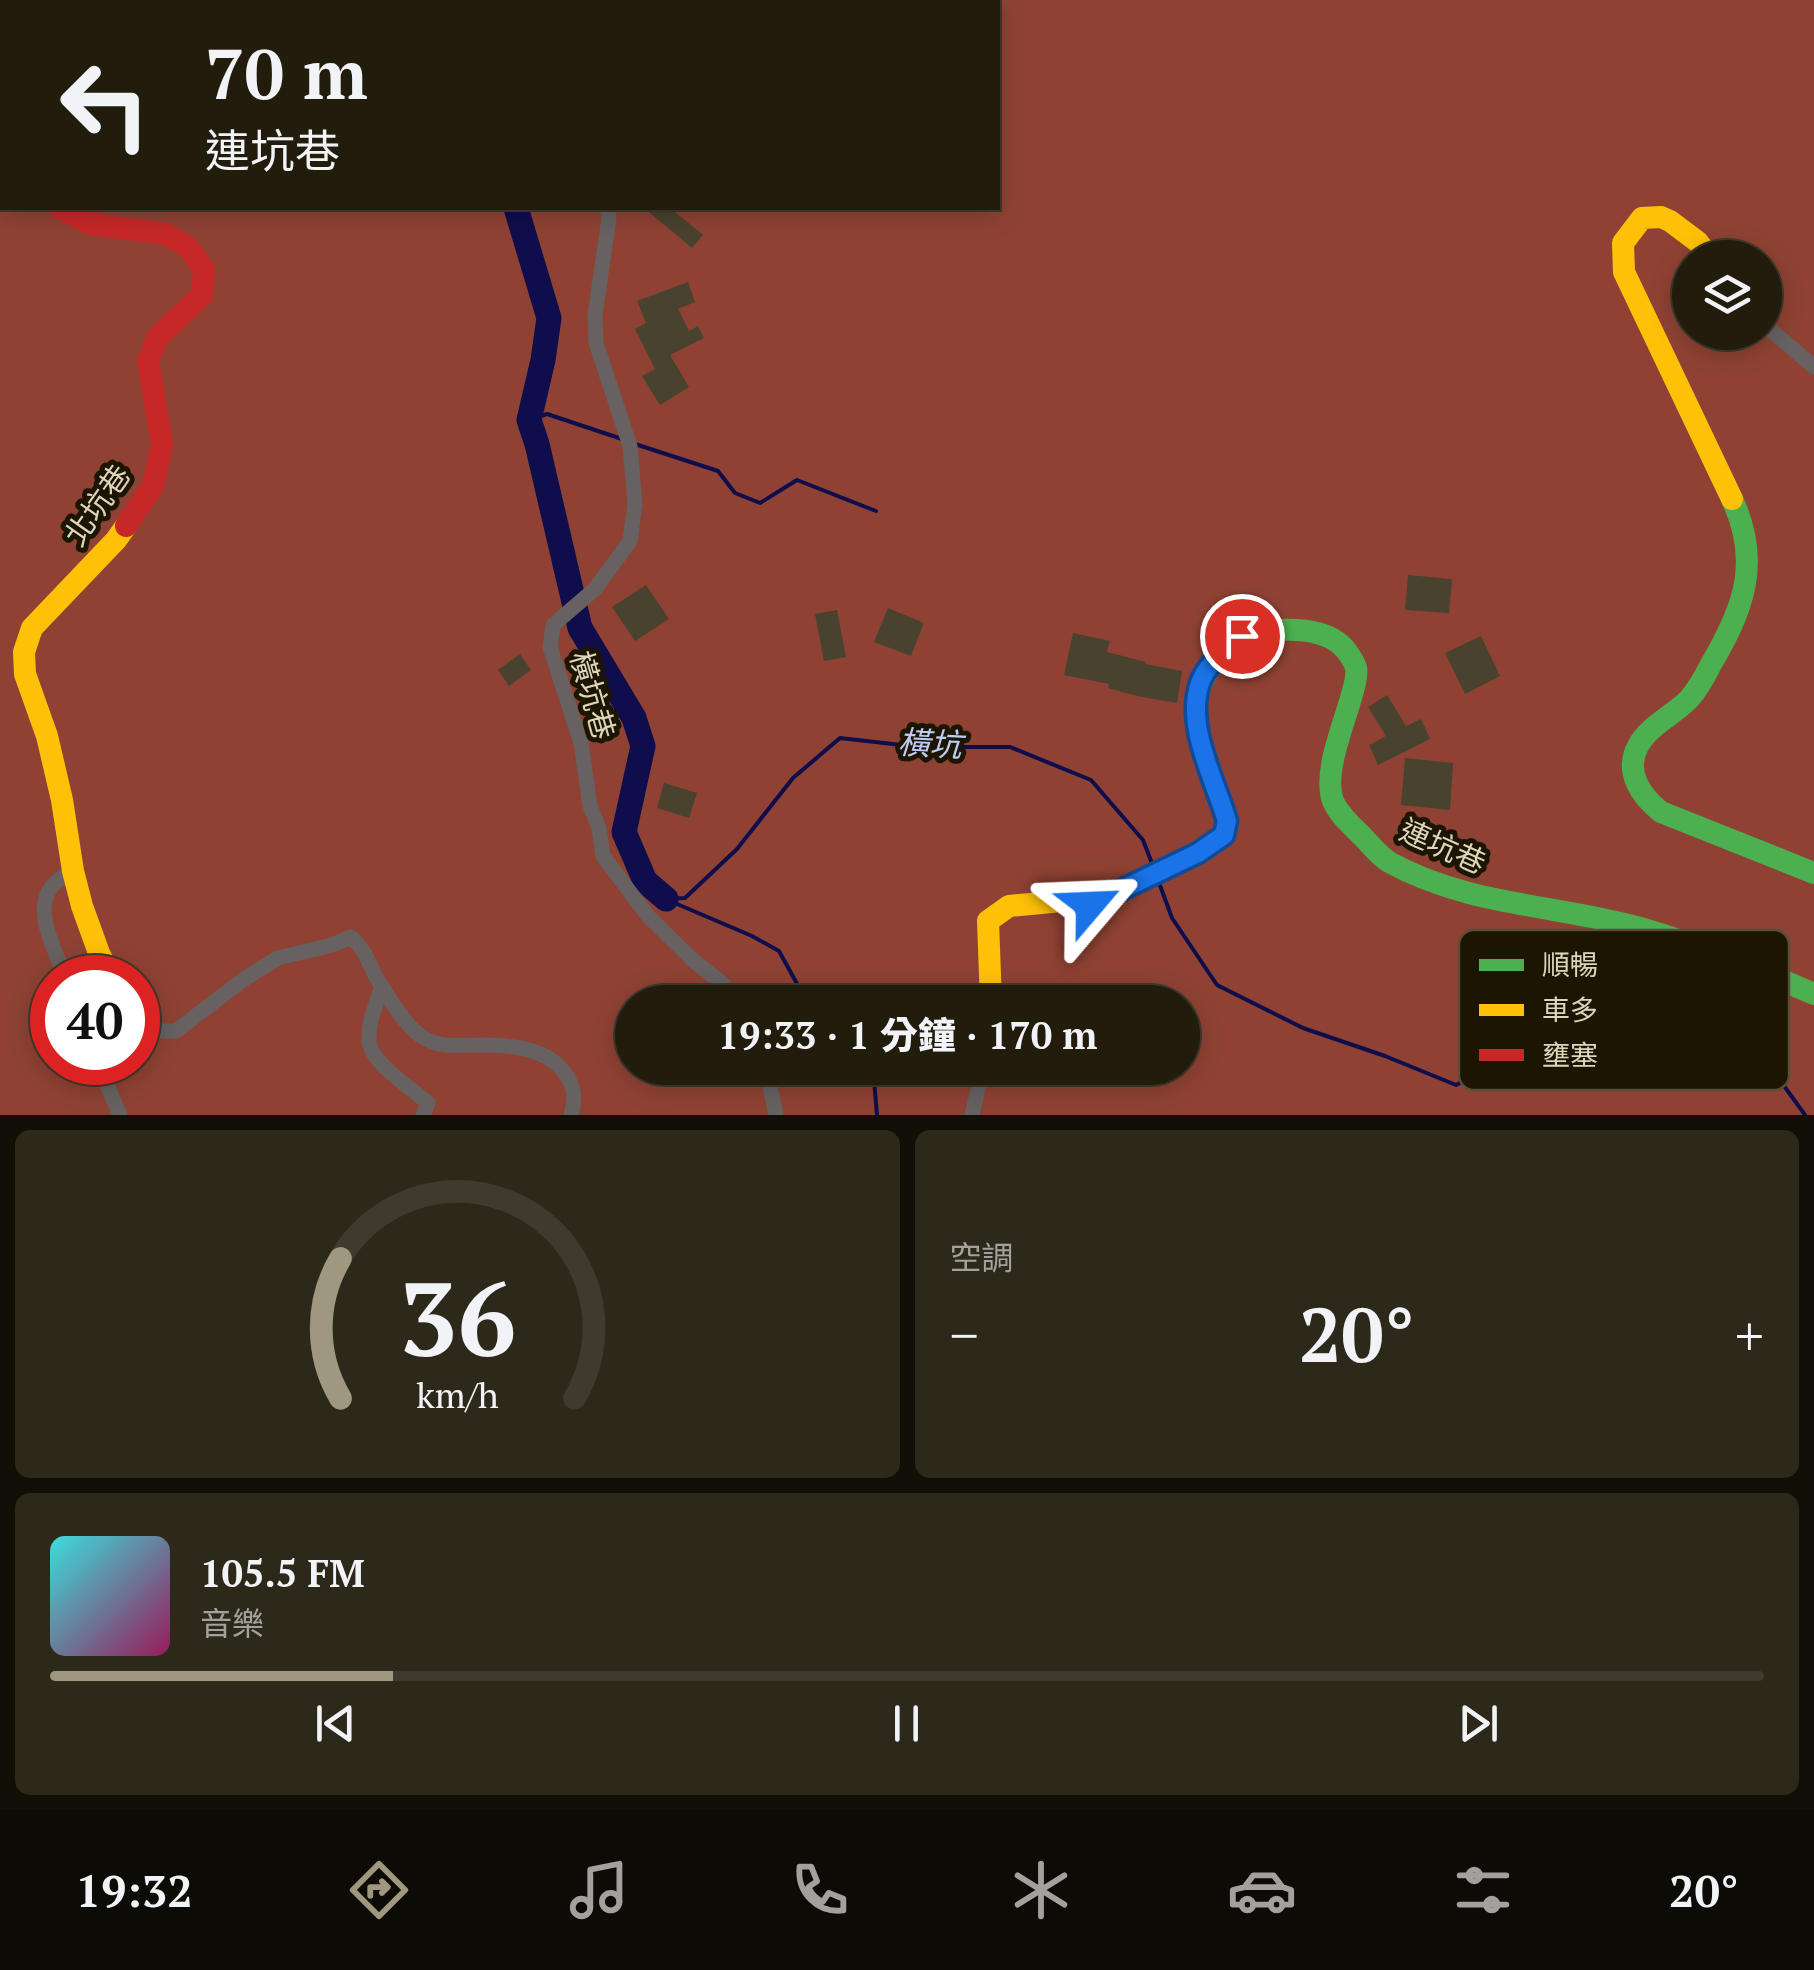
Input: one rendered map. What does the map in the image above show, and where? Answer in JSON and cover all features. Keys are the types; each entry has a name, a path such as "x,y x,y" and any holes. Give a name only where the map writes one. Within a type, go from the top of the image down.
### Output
{"street":[{"name":"北坑巷","path":"64,210 90,224 166,234 188,247 204,270 202,295 157,338 148,362 162,444 153,486 116,540 32,628 24,652 25,674 48,736 73,872 100,955"},
{"name":"橫坑巷","path":"607,210 595,315 596,343 630,446 635,504 630,541 596,589 553,625 550,647 581,743 590,806 599,828 603,856 648,916 723,985"},
{"path":"1695,240 1660,216 1642,218 1622,243 1624,272 1743,523 1748,566 1744,597 1728,638 1690,699 1642,739 1634,756 1633,780 1649,803 1661,812 1814,873"},
{"path":"1782,339 1814,366"},
{"name":"連坑巷","path":"989,985 988,922 1009,906 1062,901 1090,905 1198,853 1224,835 1227,821 1199,736 1196,715 1200,684 1211,664 1242,636 1269,630 1308,631 1332,638 1346,650 1356,668 1332,765 1330,789 1334,804 1345,819 1386,860 1441,885 1482,897 1646,930"},
{"path":"58,955 43,904 54,882 73,872"},
{"path":"160,1031 176,1031 278,958 350,937 361,945 382,987 418,1035 437,1044 483,1044 546,1055 572,1083 576,1098 571,1115"},
{"name":"連坑巷","path":"1789,983 1814,994"},
{"path":"382,987 371,1022 369,1046 382,1065 428,1103 422,1115"},
{"path":"107,1085 120,1115"},
{"path":"770,1085 776,1115"},
{"path":"972,1115 978,1085"}],"shaded area":[{"path":"1000,0 1814,0 1814,1115 0,1115 0,210 1000,210"}],"building":[{"path":"646,210 672,210 703,235 692,248"},
{"path":"688,282 695,302 678,309 689,331 698,326 704,338 670,355 689,387 660,405 642,376 655,369 635,329 646,323 637,301"},
{"path":"1408,575 1452,579 1449,613 1405,610"},
{"path":"646,585 669,619 635,641 612,607"},
{"path":"888,608 924,623 911,656 874,642"},
{"path":"837,610 846,657 824,661 815,614"},
{"path":"1073,633 1110,641 1107,652 1182,671 1177,703 1064,675"},
{"path":"1481,636 1500,676 1465,694 1445,653"},
{"path":"520,654 531,670 509,686 498,670"},
{"path":"1387,695 1406,726 1421,719 1430,739 1378,765 1369,745 1386,736 1368,707"},
{"path":"1405,758 1453,763 1450,810 1401,805"},
{"path":"664,783 697,793 689,818 657,808"}],"waterway":[{"name":"橫坑","path":"517,210 549,318 529,420 580,628 634,718 643,746 624,832 645,881 666,899"},
{"path":"529,420 547,414 622,439"},
{"path":"635,444 718,471 735,493 760,503 797,480 876,511"},
{"name":"橫坑","path":"666,899 685,898 737,849 793,778 840,738 919,747 1010,747 1091,780 1143,840 1153,866"},
{"name":"橫坑","path":"1158,880 1172,918 1217,985 1303,1028 1459,1083"},
{"path":"670,901 779,951 798,985"},
{"path":"874,1085 877,1115"},
{"name":"橫坑","path":"1787,1090 1805,1115"}],"traffic: fast":[{"path":"1732,499 1741,522 1747,565 1745,586 1732,625 1695,691 1638,746 1634,774 1641,791 1661,812 1814,873"},
{"path":"1206,759 1198,728 1197,700 1215,662 1235,643 1259,632 1297,630 1323,635 1345,649 1356,672 1332,764 1333,801 1346,820 1385,859 1450,888 1644,930"},
{"path":"1789,984 1814,994"}],"traffic: slow":[{"path":"1695,240 1661,217 1642,218 1623,243 1624,272 1732,499"},
{"path":"100,955 73,871 62,800 47,736 25,674 24,652 32,628 126,526"},
{"path":"990,985 988,921 1009,906 1062,901 1090,905 1198,853 1224,835 1227,821 1206,759"}],"traffic: jam":[{"path":"64,210 90,224 166,234 188,247 204,270 202,295 157,338 148,362 162,444 153,486 126,526"}],"route":[{"path":"1090,905 1198,853 1224,835 1227,821 1199,736 1196,715 1200,684 1211,664 1242,636"}]}
